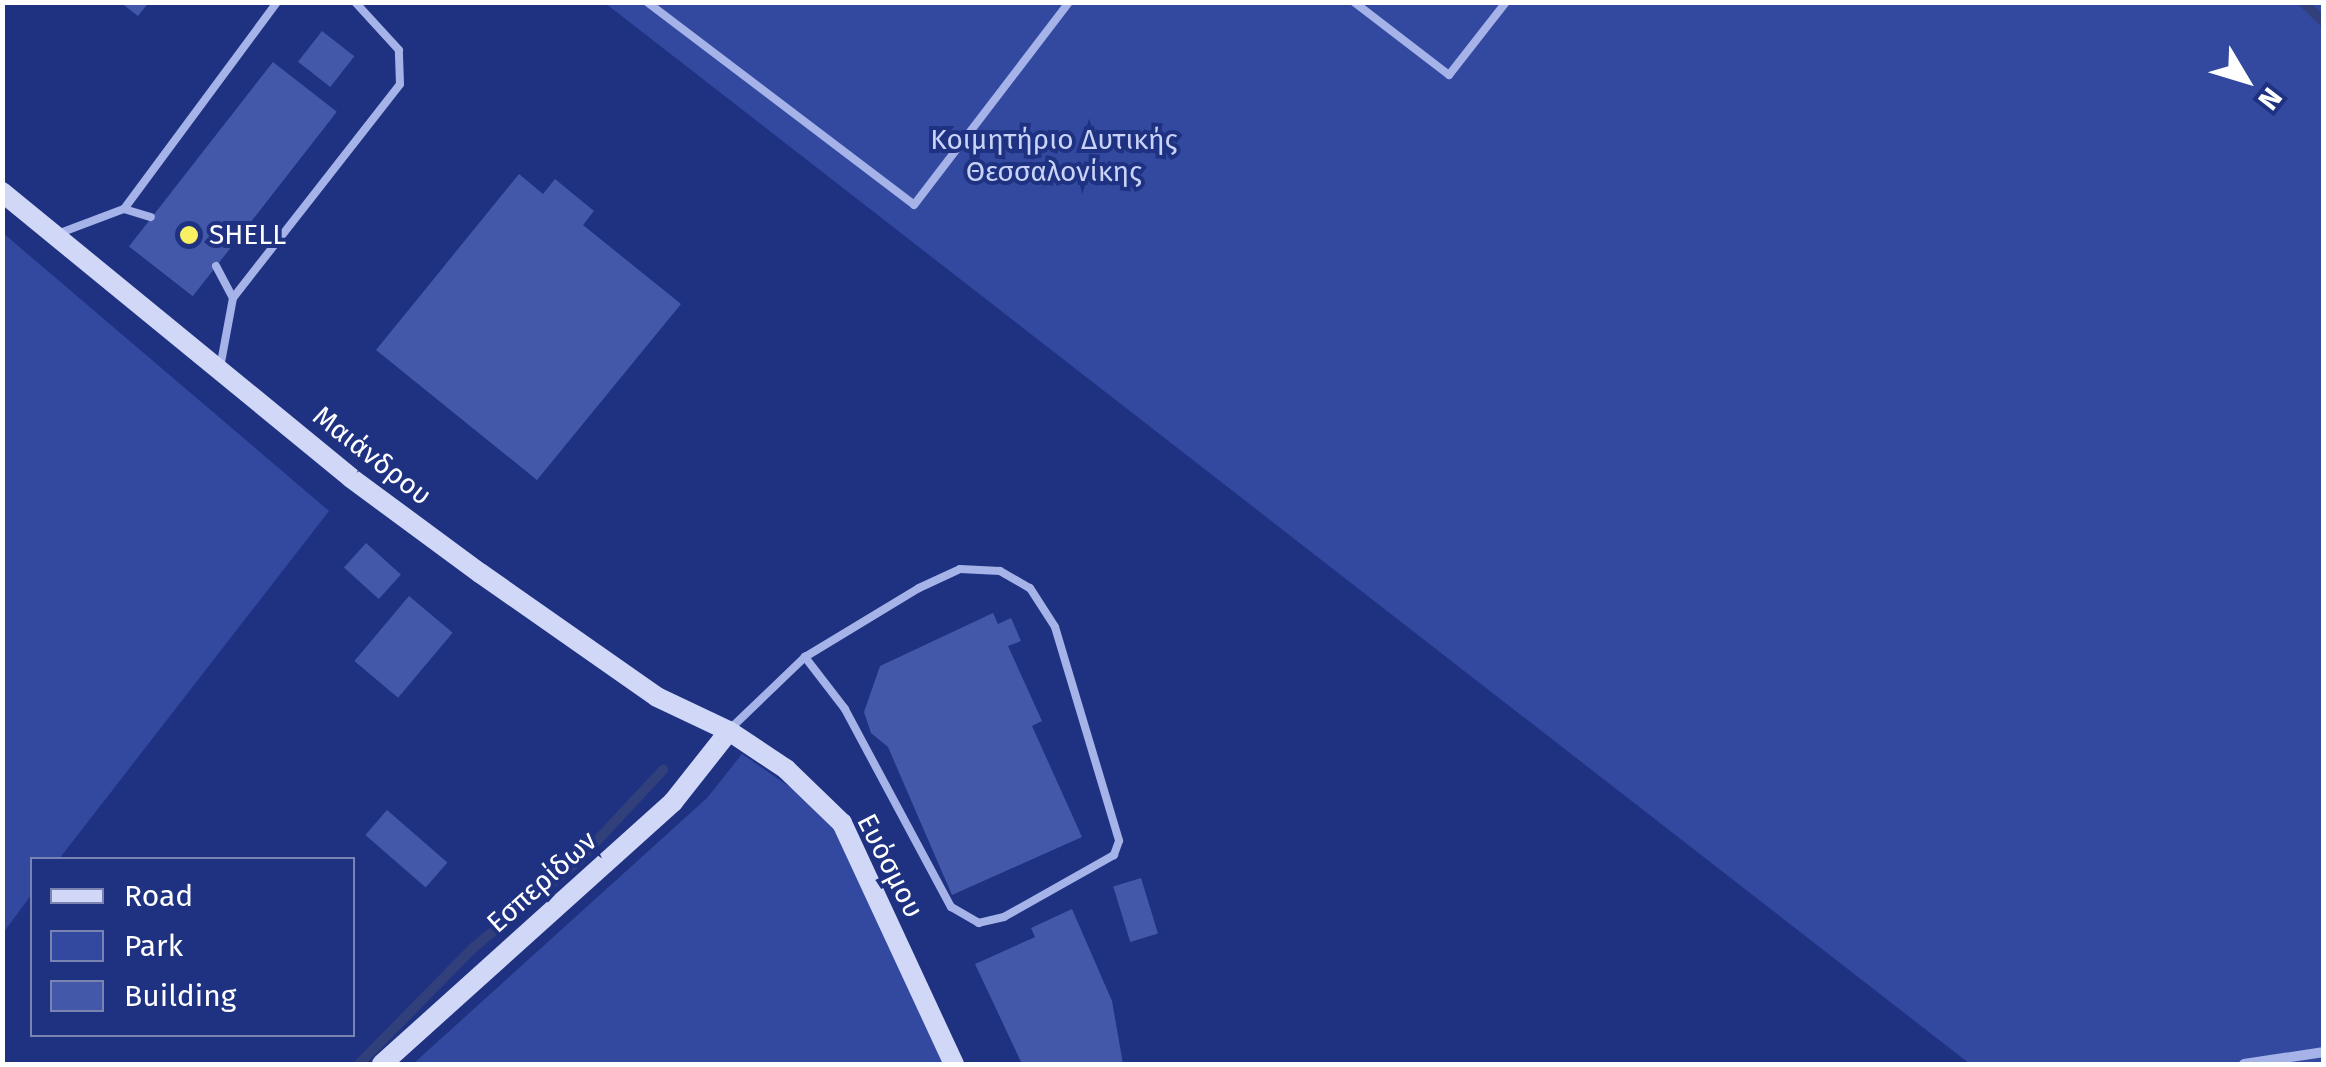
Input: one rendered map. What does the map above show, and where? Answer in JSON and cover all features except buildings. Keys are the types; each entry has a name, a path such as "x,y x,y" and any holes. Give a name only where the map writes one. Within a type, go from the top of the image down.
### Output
{"main road":[{"name":"Μαιάνδρου","path":"2,192 480,573 657,698 729,731"},
{"name":"Εσπερίδων","path":"382,1064 673,802 729,731"},
{"name":"Ευόσμου","path":"729,731 786,770 842,823 954,1064"}],"street":[{"path":"2244,1064 2324,1052"}],"lane":[{"path":"56,233 82,229 124,209 277,2"},
{"path":"220,368 234,298 400,84 399,50 355,2"},
{"path":"647,2 914,205 1069,2"},
{"path":"1354,2 1449,75 1506,2"},
{"path":"124,209 151,216"},
{"path":"216,266 234,298"},
{"path":"729,731 805,657 960,568 1000,572 1030,588 1055,627 1119,842 1114,855 1004,917 980,922 952,908 844,709 805,657"}],"green space":[{"name":"Κοιμητήριο Δυτικής Θεσσαλονίκης","path":"605,3 2323,3 2323,1064 1970,1064"},
{"path":"3,233 329,511 61,857 30,857 30,897 3,933"},
{"path":"742,754 842,823 953,1064 413,1064 707,798"}],"waterway":[{"path":"2303,2 2324,22"},
{"path":"359,1064 473,948 578,861 663,770"}],"place":[{"name":"SHELL","path":"189,235"}]}
